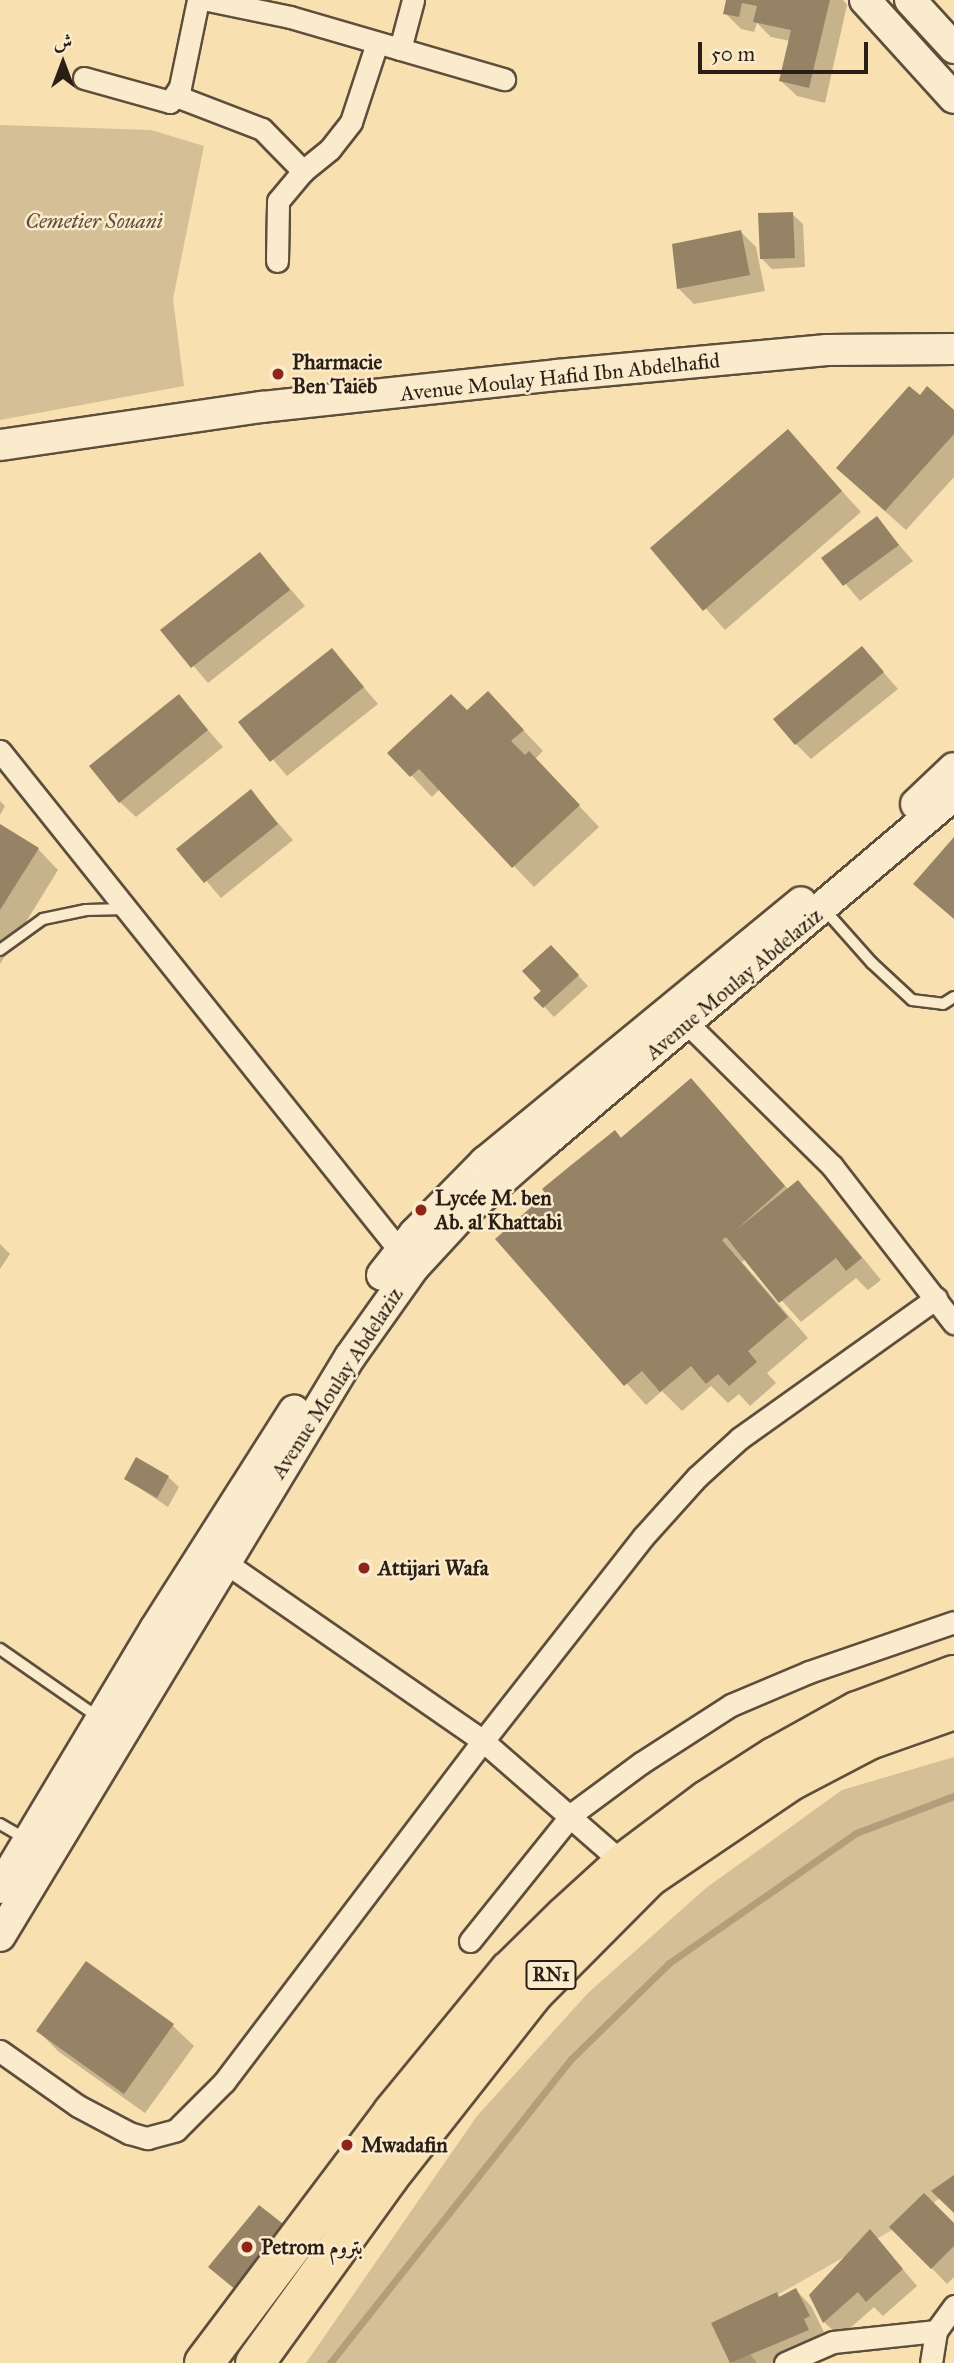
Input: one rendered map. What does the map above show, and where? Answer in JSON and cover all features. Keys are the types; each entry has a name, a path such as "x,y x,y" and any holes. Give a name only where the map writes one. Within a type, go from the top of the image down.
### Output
{"highway":[{"name":"RN1","path":"204,2363 393,2112 509,1971 624,1863 707,1800 774,1757 857,1711 954,1675"},
{"name":"RN1","path":"255,2363 390,2178 533,1994 649,1877 791,1781 869,1740 954,1710"}],"main road":[{"path":"865,0 954,98"},
{"path":"910,0 954,48"},
{"name":"Avenue Moulay Hafid Ibn Abdelhafid","path":"0,445 262,407 557,375 827,350 954,349"},
{"name":"Avenue Moulay Abdelaziz","path":"818,901 954,768"},
{"name":"Avenue Moulay Abdelaziz","path":"0,1936 215,1556 325,1379 407,1260 485,1162 710,991 818,901 954,795"},
{"name":"Avenue Moulay Abdelaziz","path":"407,1260 688,1024 710,991"},
{"name":"Avenue Moulay Abdelaziz","path":"0,1888 101,1719 215,1556"}],"street":[{"path":"84,78 159,102 170,102 176,96 198,0"},
{"path":"208,0 290,17 504,79"},
{"path":"400,49 413,0"},
{"path":"277,261 278,201 303,171 330,149 351,122 377,43"},
{"path":"176,96 261,129 303,171"},
{"path":"0,751 407,1260"},
{"path":"688,1024 832,1166 954,1323"},
{"path":"0,2050 78,2106 129,2133 147,2138 176,2130 224,2082 483,1741 643,1537 696,1477 740,1438 936,1298"},
{"path":"215,1556 483,1741 572,1814 624,1863"},
{"path":"470,1941 572,1814 731,1705 809,1672 954,1622"},
{"path":"931,2363 936,2331 954,2306"},
{"path":"785,2363 834,2342 936,2331"}],"lane":[{"path":"818,901 872,964 912,1000 943,1004 954,997"},
{"path":"0,950 43,919 86,910 125,909"},
{"path":"0,1649 101,1719"},
{"path":"0,1824 28,1840"}],"green space":[{"name":"Cemetier Souani","path":"0,125 151,130 204,146 173,299 184,386 0,420"},
{"path":"954,1757 954,2187 915,2217 726,2324 757,2363 306,2363 477,2116 588,1993 706,1888 842,1790"}],"building":[{"path":"726,0 830,0 809,88 779,81 791,30 753,22 757,6 742,3 739,17 723,14"},
{"path":"793,212 795,258 760,259 758,213"},
{"path":"741,230 750,275 677,289 672,244"},
{"path":"909,386 920,395 927,386 954,410 954,434 885,511 836,468"},
{"path":"788,429 842,491 703,611 650,548"},
{"path":"877,516 899,545 843,586 821,558"},
{"path":"260,552 290,590 191,668 160,630"},
{"path":"862,646 884,672 795,745 773,719"},
{"path":"332,648 364,687 270,762 238,722"},
{"path":"488,691 524,730 511,741 525,755 529,751 580,805 512,868 419,769 410,777 387,753 451,694 467,710"},
{"path":"179,694 208,730 119,803 89,766"},
{"path":"251,789 278,824 204,883 176,849"},
{"path":"0,824 39,848 0,910"},
{"path":"954,837 954,919 913,884"},
{"path":"551,945 579,975 543,1008 533,998 541,991 522,971"},
{"path":"691,1078 785,1186 736,1230 798,1180 862,1258 846,1271 836,1258 779,1303 726,1237 722,1240 788,1317 748,1351 757,1362 729,1386 718,1374 706,1384 691,1366 660,1392 642,1371 624,1386 495,1239 546,1194 542,1189 615,1130 621,1138"},
{"path":"136,1457 169,1476 157,1498 124,1479"},
{"path":"86,1961 174,2024 124,2094 36,2031"},
{"path":"954,2175 954,2213 931,2191"},
{"path":"924,2193 954,2223 954,2246 931,2269 889,2227"},
{"name":"Petrom بتروم","path":"259,2205 287,2227 236,2290 208,2267"},
{"path":"870,2229 903,2269 866,2302 858,2292 823,2323 809,2295"},
{"path":"796,2288 810,2316 804,2319 809,2330 730,2363 711,2323 777,2292 779,2297"}],"waterway":[{"path":"330,2363 571,2059 669,1963 856,1833 954,1796"}],"place":[{"name":"Pharmacie Ben Taieb","path":"278,374"},
{"name":"Lycée M. ben Ab. al Khattabi","path":"421,1210"},
{"name":"Attijari Wafa","path":"364,1568"},
{"name":"Mwadafin","path":"347,2145"},
{"name":"Petrom بتروم","path":"247,2247"}]}
